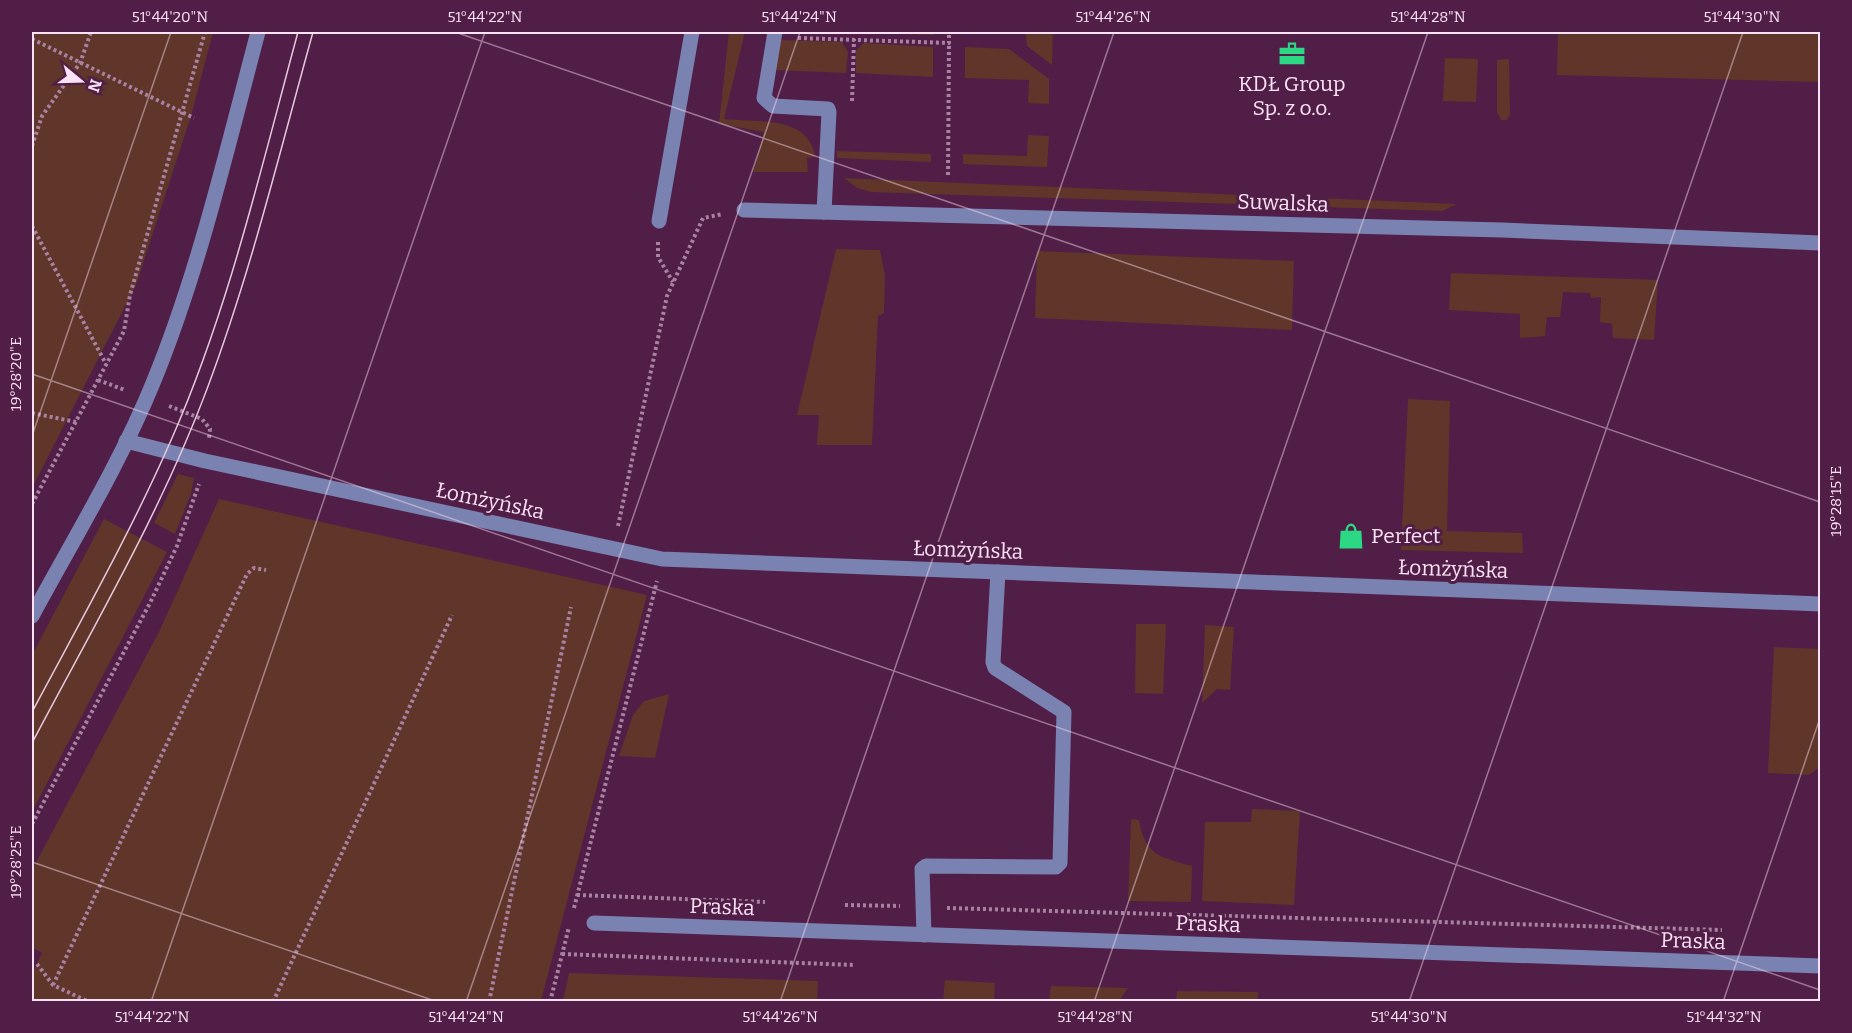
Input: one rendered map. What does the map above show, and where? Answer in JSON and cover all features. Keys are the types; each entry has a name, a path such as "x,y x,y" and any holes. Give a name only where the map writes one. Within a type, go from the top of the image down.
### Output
{"street":[{"path":"32,616 147,398 184,297 258,32"},
{"path":"658,221 692,32"},
{"path":"774,34 764,98 773,106 828,109 829,112 824,212"},
{"name":"Suwalska","path":"744,210 1490,230 1821,243"},
{"name":"Łomżyńska","path":"126,441 205,461 662,559 1821,604"},
{"path":"924,935 922,869 926,866 1056,867 1060,863 1064,712 995,668 993,662 998,572"},
{"name":"Praska","path":"594,923 1821,966"}],"path":[{"path":"32,146 42,116 80,63 91,32"},
{"path":"32,504 124,332 130,295 205,32"},
{"path":"948,175 949,32"},
{"path":"774,34 949,43"},
{"path":"32,39 194,118"},
{"path":"852,110 854,39"},
{"path":"611,548 623,505 667,296 703,218"},
{"path":"658,221 658,257 674,282"},
{"path":"32,226 106,364"},
{"path":"32,824 150,603 194,505 210,429 207,423 98,380"},
{"path":"32,413 76,422"},
{"path":"573,913 662,559"},
{"path":"53,985 247,574 254,568 266,570"},
{"path":"489,1002 571,607"},
{"path":"273,1002 452,615"},
{"path":"577,895 766,902"},
{"path":"837,905 1722,930"},
{"path":"550,1002 570,922"},
{"path":"562,954 854,965"},
{"path":"37,964 53,985 89,1002"}],"shaded area":[{"path":"32,32 213,32 191,116 136,285 32,488"},
{"path":"729,32 745,32 724,119 779,123 803,133 811,143 815,157 807,158 808,172 753,172 764,132 719,124"},
{"path":"933,32 934,35 879,33"},
{"path":"1026,32 1053,32 1052,65 1027,46"},
{"path":"1558,32 1820,32 1820,82 1557,75"},
{"path":"780,40 842,42 848,52 846,73 774,70"},
{"path":"864,43 933,47 933,77 856,73 856,51"},
{"path":"965,47 1009,49 1049,79 1049,104 1028,103 1029,80 965,78"},
{"path":"1445,58 1478,59 1476,102 1443,101"},
{"path":"1509,59 1510,114 1507,120 1501,120 1497,112 1497,60"},
{"path":"1028,135 1049,136 1047,167 963,164 963,154 1027,156"},
{"path":"837,151 931,154 931,162 837,158"},
{"path":"844,178 1457,204 1442,211 871,192 857,188"},
{"path":"836,249 880,250 885,275 884,313 878,316 872,445 817,445 819,415 797,415"},
{"path":"1037,251 1294,261 1292,330 1035,318"},
{"path":"1451,273 1658,280 1654,340 1613,338 1612,324 1600,322 1601,297 1591,298 1590,293 1563,292 1560,317 1547,317 1545,336 1520,338 1520,314 1449,310"},
{"path":"1408,399 1450,401 1447,531 1522,533 1523,553 1401,550"},
{"path":"178,474 194,478 191,494 175,534 154,523"},
{"path":"219,499 647,595 541,1001 32,1001 32,974 42,953 32,947 32,870 159,632"},
{"path":"104,519 167,552 32,812 32,655"},
{"path":"1136,624 1166,624 1163,694 1135,693"},
{"path":"1205,625 1234,627 1230,690 1217,689 1202,703"},
{"path":"1774,647 1820,649 1820,767 1809,775 1768,773"},
{"path":"669,694 655,758 619,756 633,715 644,701"},
{"path":"1252,809 1300,811 1294,905 1202,901 1205,822 1251,822"},
{"path":"1131,819 1139,820 1145,841 1156,853 1192,866 1191,902 1128,901"},
{"path":"569,973 818,981 817,1001 563,1001"},
{"path":"945,980 995,983 994,1001 943,1001"},
{"path":"1051,986 1128,988 1119,1001 1049,1001"},
{"path":"1177,991 1258,992 1258,1001 1176,1001"}],"tram line":[{"path":"32,712 140,508 192,389 227,288 298,32"},
{"path":"32,743 147,524 189,435 223,345 251,256 313,32"}],"place":[{"name":"KDŁ Group Sp. z o.o.","path":"1292,54"},
{"name":"Perfect","path":"1351,536"}]}
